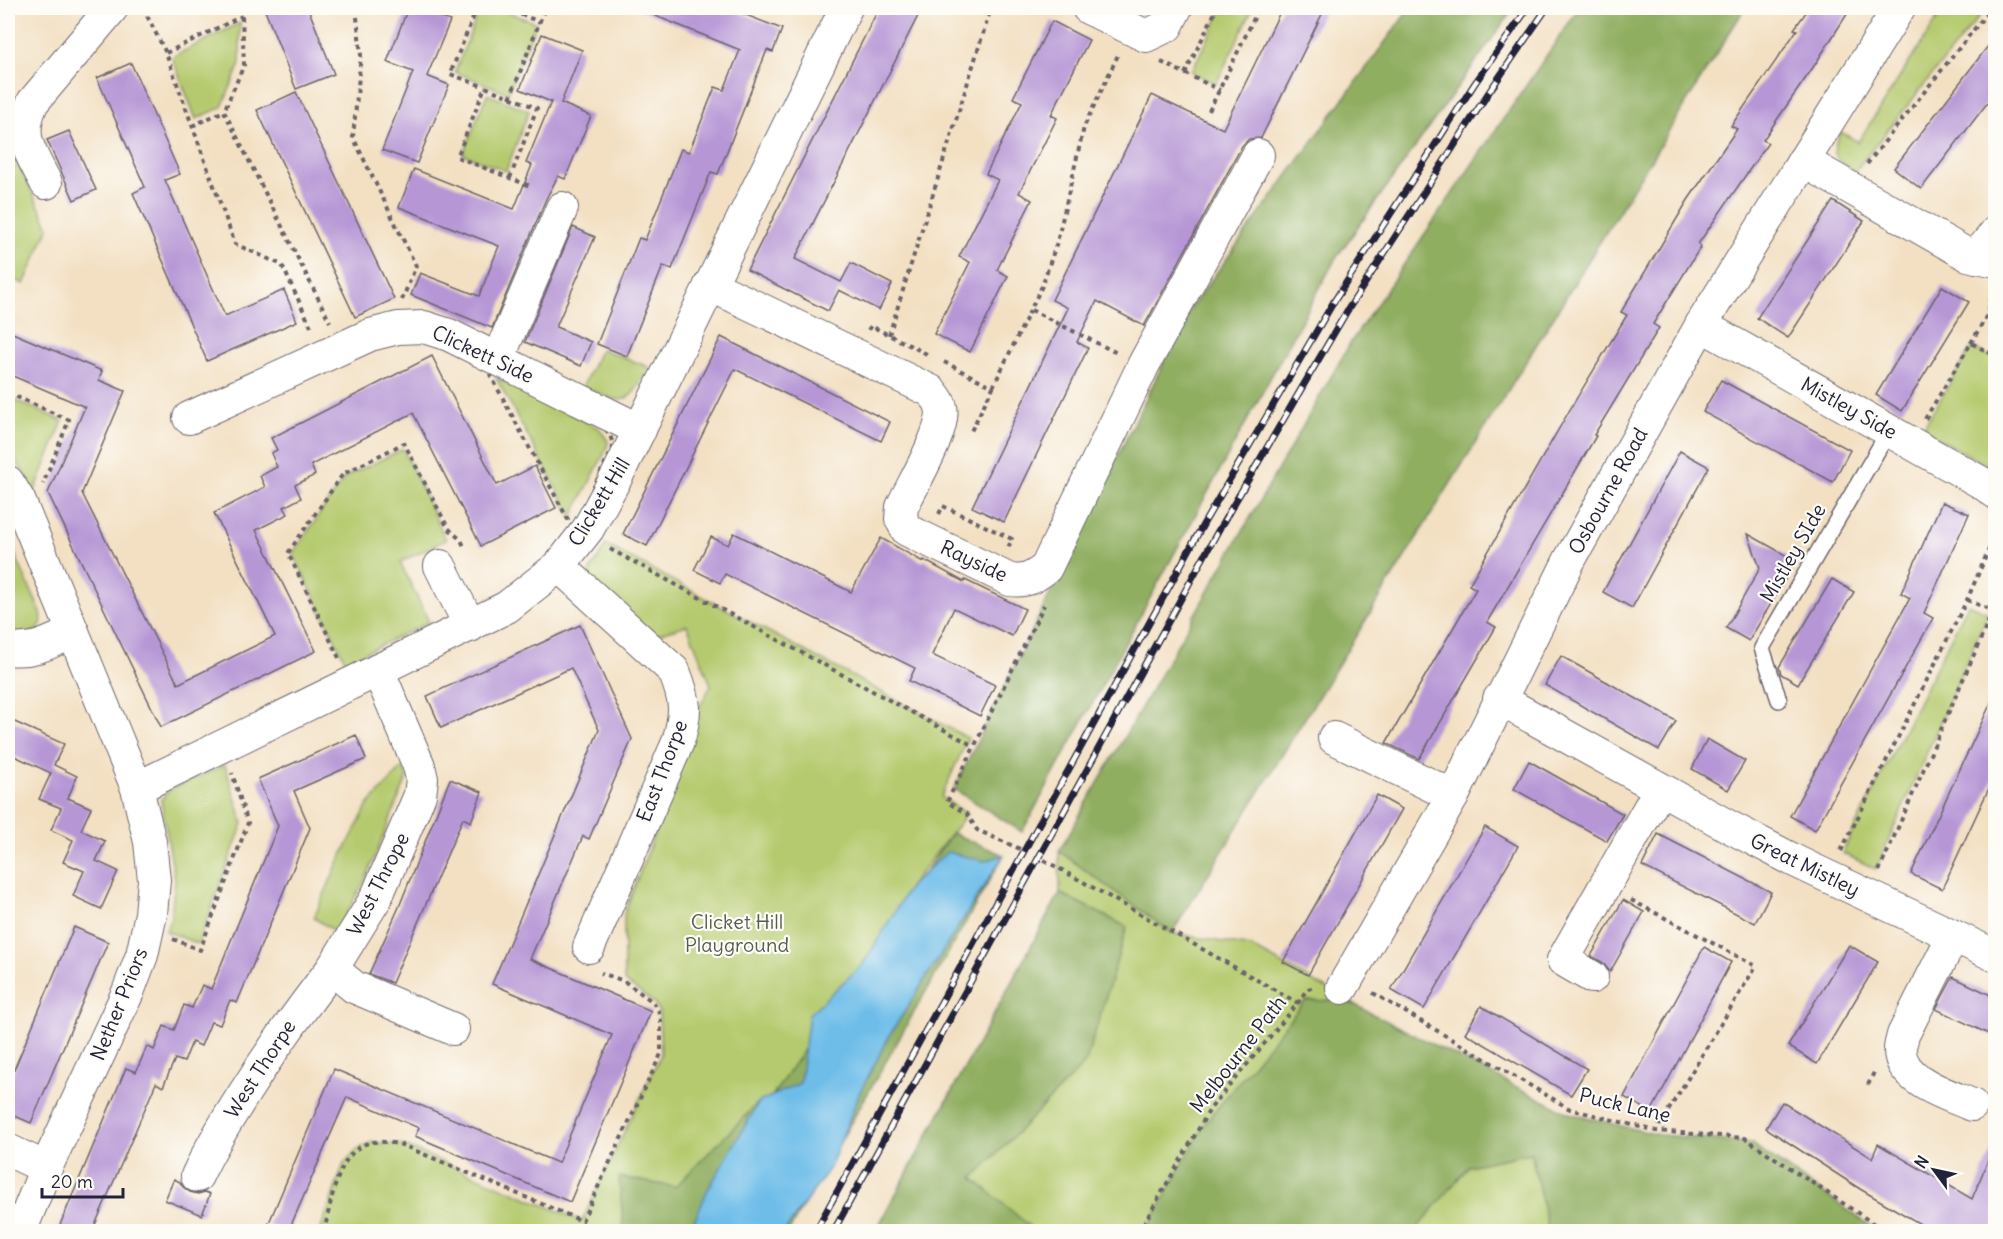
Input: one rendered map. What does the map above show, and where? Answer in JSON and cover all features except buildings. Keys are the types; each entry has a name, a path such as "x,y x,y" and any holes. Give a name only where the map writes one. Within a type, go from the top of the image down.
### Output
{"street":[{"path":"46,183 25,140 26,115 33,102 112,8"},
{"name":"Clickett Hill","path":"137,788 507,607 559,566 588,529 617,476 846,8"},
{"path":"1088,8 1146,36 1167,26 1176,8"},
{"name":"Osbourne Road","path":"1342,988 1453,796 1569,561 1701,325 1899,8"},
{"name":"Rayside","path":"710,285 931,391 941,404 940,429 902,507 901,519 907,530 1010,580 1022,581 1033,578 1046,568 1144,364 1258,155"},
{"path":"1803,161 1989,266 1995,232"},
{"path":"498,359 562,208"},
{"name":"Mistley Side","path":"1701,325 1982,483 1995,493"},
{"name":"Clickett Side","path":"189,418 370,335 398,328 424,327 450,336 640,430"},
{"name":"Nether Priors","path":"8,482 19,500 137,788 150,842 154,880 151,914 142,955 128,992 46,1168 21,1232"},
{"path":"452,554 470,626"},
{"name":"East Thorpe","path":"559,566 674,671 683,694 685,717 678,741 590,958"},
{"path":"8,649 22,651 38,648 73,632"},
{"name":"West Thrope","path":"333,969 376,898 420,795 422,779 419,766 378,670"},
{"name":"Great Mistley","path":"1499,699 1797,862 1995,956"},
{"path":"1334,738 1453,796"},
{"path":"1592,977 1563,960 1660,789"},
{"path":"1953,936 1903,1035 1900,1049 1902,1062 1912,1076 1930,1087 1972,1105"},
{"path":"333,969 354,987 453,1029"},
{"name":"West Thorpe","path":"197,1176 211,1145 265,1061 295,1016 333,969"},
{"path":"8,1150 46,1168"}],"lane":[{"name":"Mistley SIde","path":"1779,700 1762,648 1889,431"}],"path":[{"path":"143,8 165,53 235,244 282,265 317,339"},
{"path":"192,126 224,111 244,65 242,16 238,8"},
{"path":"356,8 361,55 353,137 416,267 401,302"},
{"path":"477,8 450,74 537,108 510,178"},
{"path":"504,8 540,22"},
{"path":"510,98 545,8"},
{"path":"889,335 991,8"},
{"path":"1185,74 1217,8"},
{"path":"1209,111 1259,8"},
{"path":"1864,167 1991,8"},
{"path":"165,53 242,16"},
{"path":"967,437 1042,286 1057,242 1084,128 1120,52"},
{"path":"485,87 457,157 530,186"},
{"path":"224,111 335,332"},
{"path":"1925,420 1987,315 1989,266"},
{"path":"1031,310 1126,358"},
{"path":"867,333 871,326 931,356"},
{"path":"1971,344 1995,356"},
{"path":"941,361 993,387"},
{"path":"566,535 572,527 581,512 613,448 612,440 602,425 486,367 572,527"},
{"path":"8,393 69,420 39,493"},
{"path":"344,669 288,553 343,474 404,443 448,528 461,540"},
{"path":"935,524 943,506 1012,540 1004,556"},
{"path":"1839,855 1967,600 1995,533"},
{"path":"452,554 461,540"},
{"path":"452,554 461,540"},
{"path":"607,547 974,746"},
{"path":"1020,849 977,830 967,814 947,802 1046,600 1033,578"},
{"path":"1878,873 1994,611 1967,600"},
{"path":"171,938 200,950 248,823 230,768"},
{"path":"1044,860 1298,1003"},
{"path":"1625,897 1756,966 1656,1131"},
{"path":"324,1232 337,1179 344,1163 357,1149 372,1142 402,1145 582,1221 662,1054 661,1021 653,1002 590,958"},
{"name":"Puck Lane","path":"1342,988 1366,988 1570,1109 1656,1131 1746,1138 1886,1232"},
{"name":"Melbourne Path","path":"1139,1232 1210,1108 1298,1003 1306,989"},
{"path":"1868,1085 1878,1064"}],"green space":[{"path":"480,8 497,8 536,23 508,93 455,72"},
{"path":"1223,8 1253,8 1216,84 1191,72"},
{"path":"1410,8 1514,8 1336,258 1022,832 954,789 1190,309"},
{"path":"1579,8 1745,8 1172,933 1059,851 1351,342"},
{"path":"1924,8 1986,8 1855,171 1838,159 1834,151 1837,140 1841,132 1858,142 1938,18"},
{"path":"240,23 240,64 222,107 196,119 172,57"},
{"path":"487,94 529,111 506,171 463,154"},
{"path":"15,158 49,227 24,284 8,277 8,161"},
{"path":"1972,347 1995,359 1995,470 1922,429"},
{"path":"601,349 649,367 629,396 616,399 583,386"},
{"path":"496,378 599,428 608,441 607,448 572,517"},
{"path":"8,397 63,421 34,493 25,474 8,449"},
{"path":"403,449 446,540 400,562 429,622 346,662 293,553 345,477"},
{"path":"9,541 41,613 40,626 32,632 21,634 8,632"},
{"name":"Clicket Hill Playground","path":"606,545 968,738 941,797 967,814 910,886 864,963 800,1083 759,1102 635,1231 320,1232 344,1163 357,1149 372,1142 402,1145 582,1221 661,1054 659,1012 653,1002 624,981 624,914 671,791 686,733 711,685 687,625 652,636 585,579"},
{"path":"1968,604 1988,613 1876,869 1842,853"},
{"path":"225,765 243,823 198,944 166,931 171,917 175,880 161,800 169,790"},
{"path":"403,767 407,778 405,783 366,878 336,932 314,918 337,865 368,805"},
{"path":"952,833 1004,855 789,1231 624,1231 619,1177 675,1187 759,1102 714,1181"},
{"path":"1059,851 1172,933 1251,947 1390,1024 1568,1113 1659,1135 1750,1143 1878,1231 875,1232 1060,893"},
{"path":"1060,893 1127,927 1086,1062 973,1178 1035,1231 876,1231"},
{"path":"1345,1000 1568,1113 1659,1135 1750,1143 1878,1231 1546,1231 1547,1225 1531,1153 1469,1166 1415,1231 1148,1232 1149,1226 1206,1122 1305,1001"}],"water":[{"path":"947,852 984,861 1004,855 891,1033 860,1092 830,1168 785,1231 690,1231 707,1191 759,1102 800,1083 809,1014 864,963 910,886"}],"railway":[{"path":"815,1232 1204,523 1333,303 1475,83 1528,8"},
{"path":"833,1232 1218,531 1347,311 1489,92 1547,8"}]}
